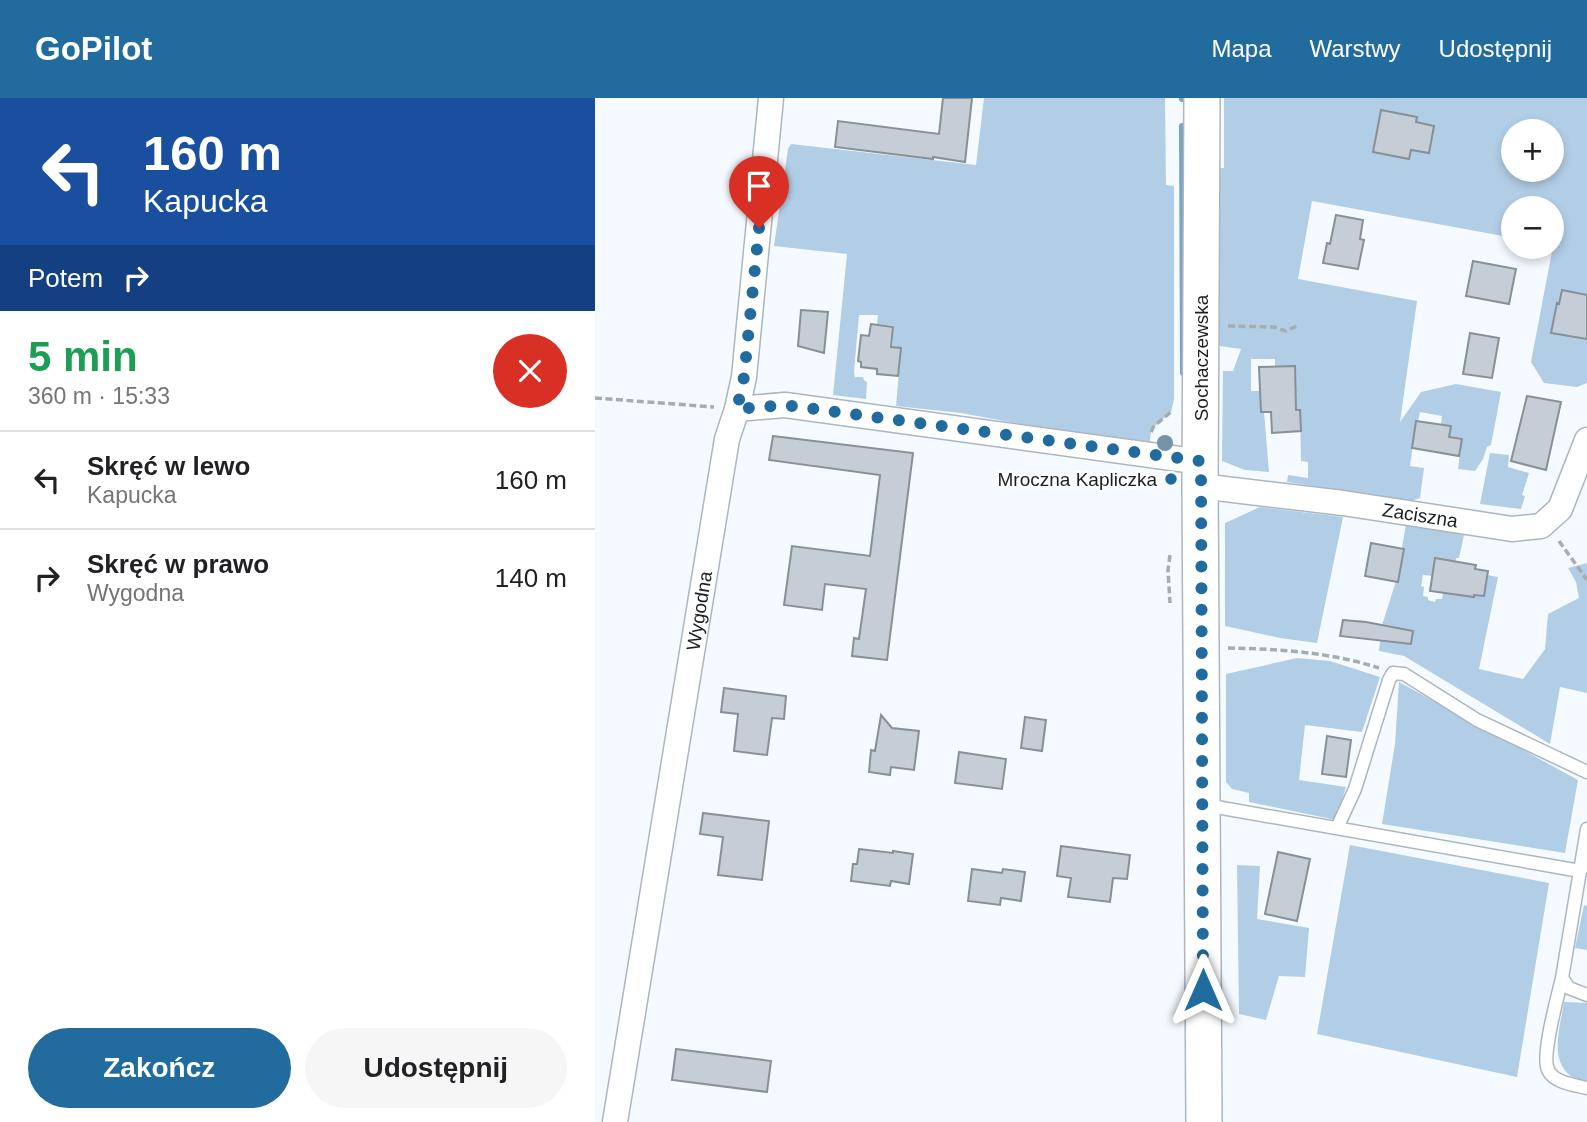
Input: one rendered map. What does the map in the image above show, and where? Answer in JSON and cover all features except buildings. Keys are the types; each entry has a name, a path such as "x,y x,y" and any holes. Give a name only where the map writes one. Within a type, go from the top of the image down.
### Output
{"street":[{"name":"Wygodna","path":"615,1122 727,439 744,377 771,98"},
{"name":"Sochaczewska","path":"1202,98 1204,1122"},
{"name":"Zaciszna","path":"737,409 785,405 1201,474 1343,503 1512,528 1541,526 1545,522"},
{"path":"1545,522 1560,509 1587,440"}],"lane":[{"path":"1337,828 1355,789 1392,673 1404,674 1477,720 1587,772"},
{"path":"1202,804 1583,867"},
{"path":"1587,830 1583,867 1546,1054 1548,1071 1555,1078 1587,1088"},
{"path":"1583,867 1587,883"},
{"path":"1562,978 1569,988 1587,995"}],"path":[{"path":"1201,327 1274,327 1286,331 1297,326"},
{"path":"595,398 737,409"},
{"path":"1545,522 1587,580"},
{"path":"1201,647 1296,650 1362,663 1392,673"}],"shaded area":[{"path":"984,98 1165,98 1166,185 1174,186 1174,399 1171,412 1151,431 1149,448 961,413 896,406 901,348 892,347 894,326 877,324 878,315 859,315 854,372 855,377 863,377 867,382 866,399 833,395 847,254 774,246 788,149 791,144 976,165"},
{"path":"1224,98 1587,98 1587,295 1562,291 1551,333 1587,339 1587,383 1577,387 1544,383 1531,362 1551,259 1564,259 1564,196 1501,196 1501,236 1312,201 1298,279 1417,301 1400,422 1421,392 1456,384 1501,392 1491,445 1487,447 1475,471 1458,469 1462,439 1449,437 1451,426 1441,425 1442,416 1420,412 1416,422 1410,466 1424,468 1420,498 1411,501 1287,482 1288,475 1308,478 1308,462 1301,461 1300,411 1296,410 1295,366 1275,366 1275,359 1251,359 1251,391 1260,391 1269,472 1245,470 1222,461 1223,371 1233,371 1241,349 1212,345 1211,168 1224,168"},
{"path":"1490,453 1509,455 1508,467 1529,473 1521,509 1480,504"},
{"path":"1260,507 1343,517 1317,643 1225,626 1225,523"},
{"path":"1406,525 1464,535 1456,561 1435,559 1433,576 1423,575 1423,596 1428,597 1428,600 1435,602 1436,599 1442,599 1443,593 1484,596 1487,575 1498,577 1479,669 1523,679 1545,649 1548,614 1579,598 1576,582 1568,568 1587,563 1587,693 1560,687 1550,744 1404,656 1379,651 1382,625 1396,581"},
{"path":"1297,658 1330,661 1380,677 1362,732 1305,725 1299,780 1346,787 1336,820 1249,802 1249,793 1232,789 1226,782 1226,674"},
{"path":"1399,682 1578,780 1565,853 1382,824 1395,744"},
{"path":"1350,845 1549,883 1517,1077 1317,1034"},
{"path":"1237,865 1260,866 1257,919 1309,928 1305,977 1279,976 1266,1020 1239,1014"},
{"path":"1584,905 1587,906 1587,950 1575,948"},
{"path":"1564,1002 1587,1003 1587,1083 1574,1078 1560,1061 1558,1039"}],"waterway":[{"path":"1182,126 1183,373"}],"place":[{"name":"Mroczna Kapliczka","path":"1171,479"}],"route":[{"path":"759,228 744,377 737,409 785,405 1201,461 1203,990"}]}
